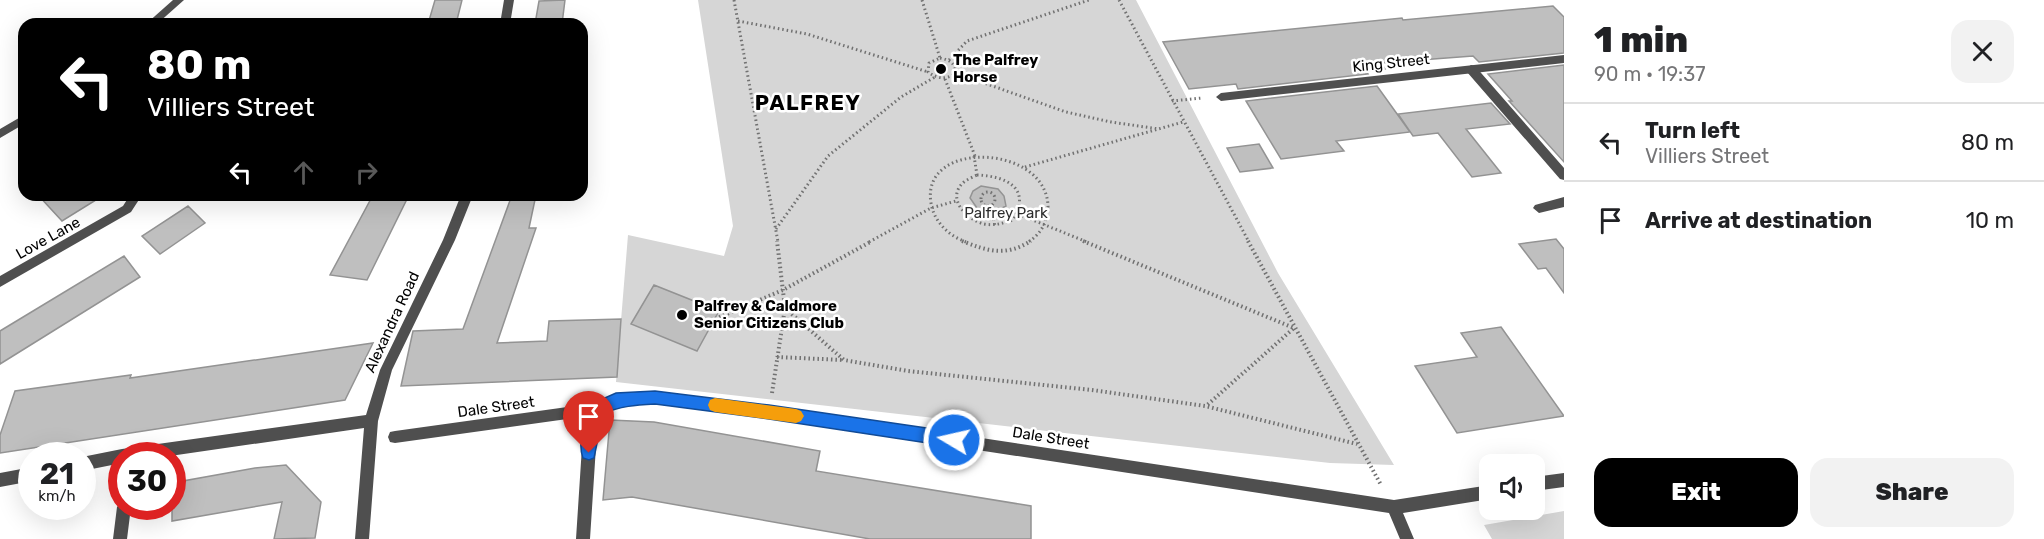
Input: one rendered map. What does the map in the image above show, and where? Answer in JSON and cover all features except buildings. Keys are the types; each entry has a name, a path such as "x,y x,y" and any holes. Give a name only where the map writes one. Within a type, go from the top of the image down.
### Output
{"street":[{"path":"158,18 179,0"},
{"path":"506,18 509,0"},
{"name":"King Street","path":"1221,97 1564,59"},
{"path":"1471,69 1564,176"},
{"path":"0,134 18,123"},
{"name":"Love Lane","path":"0,282 127,209 132,201"},
{"name":"Alexandra Road","path":"362,539 371,421 386,370 449,240 465,201"},
{"path":"1539,208 1564,202"},
{"name":"Dale Street","path":"395,437 596,409 616,400 655,398 769,412 1394,507 1479,494"},
{"path":"583,539 590,431 596,409"},
{"path":"186,447 371,421"},
{"path":"0,480 18,477"},
{"path":"1545,483 1564,480"},
{"path":"1394,507 1407,539"},
{"path":"120,539 122,520"}],"path":[{"path":"734,0 776,230 785,308 769,412"},
{"path":"922,0 940,58"},
{"path":"949,60 968,41 1089,0"},
{"path":"1119,0 1294,328 1394,507"},
{"path":"738,21 807,34 928,72 935,77 945,79 956,73 1065,111 1105,121 1159,129"},
{"path":"928,72 929,63 940,58 949,60 955,66 956,73"},
{"path":"776,230 828,156 901,97 935,77"},
{"path":"945,79 974,156 977,175"},
{"path":"1172,101 1221,97"},
{"path":"1024,167 1183,122"},
{"path":"974,156 1008,160 1024,167 1036,177 1048,195 1050,215 1046,228 1036,239 1021,247 985,250 966,244 950,235 938,222 931,208 930,193 934,179 944,168 958,160 974,156"},
{"path":"977,175 999,177 1016,189 1021,206 1018,214 1005,224 995,226 975,222 960,209 956,201 961,184 977,175"},
{"path":"984,193 992,193 996,197 995,204 990,206 984,205 980,199 984,193"},
{"path":"715,319 783,290 931,208 956,201"},
{"path":"990,206 995,226"},
{"path":"1018,214 1046,228 1294,328"},
{"path":"785,308 844,360"},
{"path":"1205,406 1294,328"},
{"path":"777,357 844,360 908,371 1092,390 1205,406 1357,444"}],"green space":[{"name":"Palfrey Park","path":"698,0 1136,0 1278,273 1394,465 1330,463 616,382 628,235 724,256 733,226"},
{"path":"1564,511 1564,539 1492,539 1484,525 1513,520 1545,520 1545,514"}],"slow traffic":[{"path":"715,405 796,416"}],"place":[{"name":"The Palfrey Horse","path":"941,69"},
{"name":"Palfrey & Caldmore Senior Citizens Club","path":"682,315"}],"district":[{"name":"PALFREY","path":"808,102"}],"route":[{"path":"589,453 590,431 596,409 616,400 640,398 769,412 954,440"}]}
